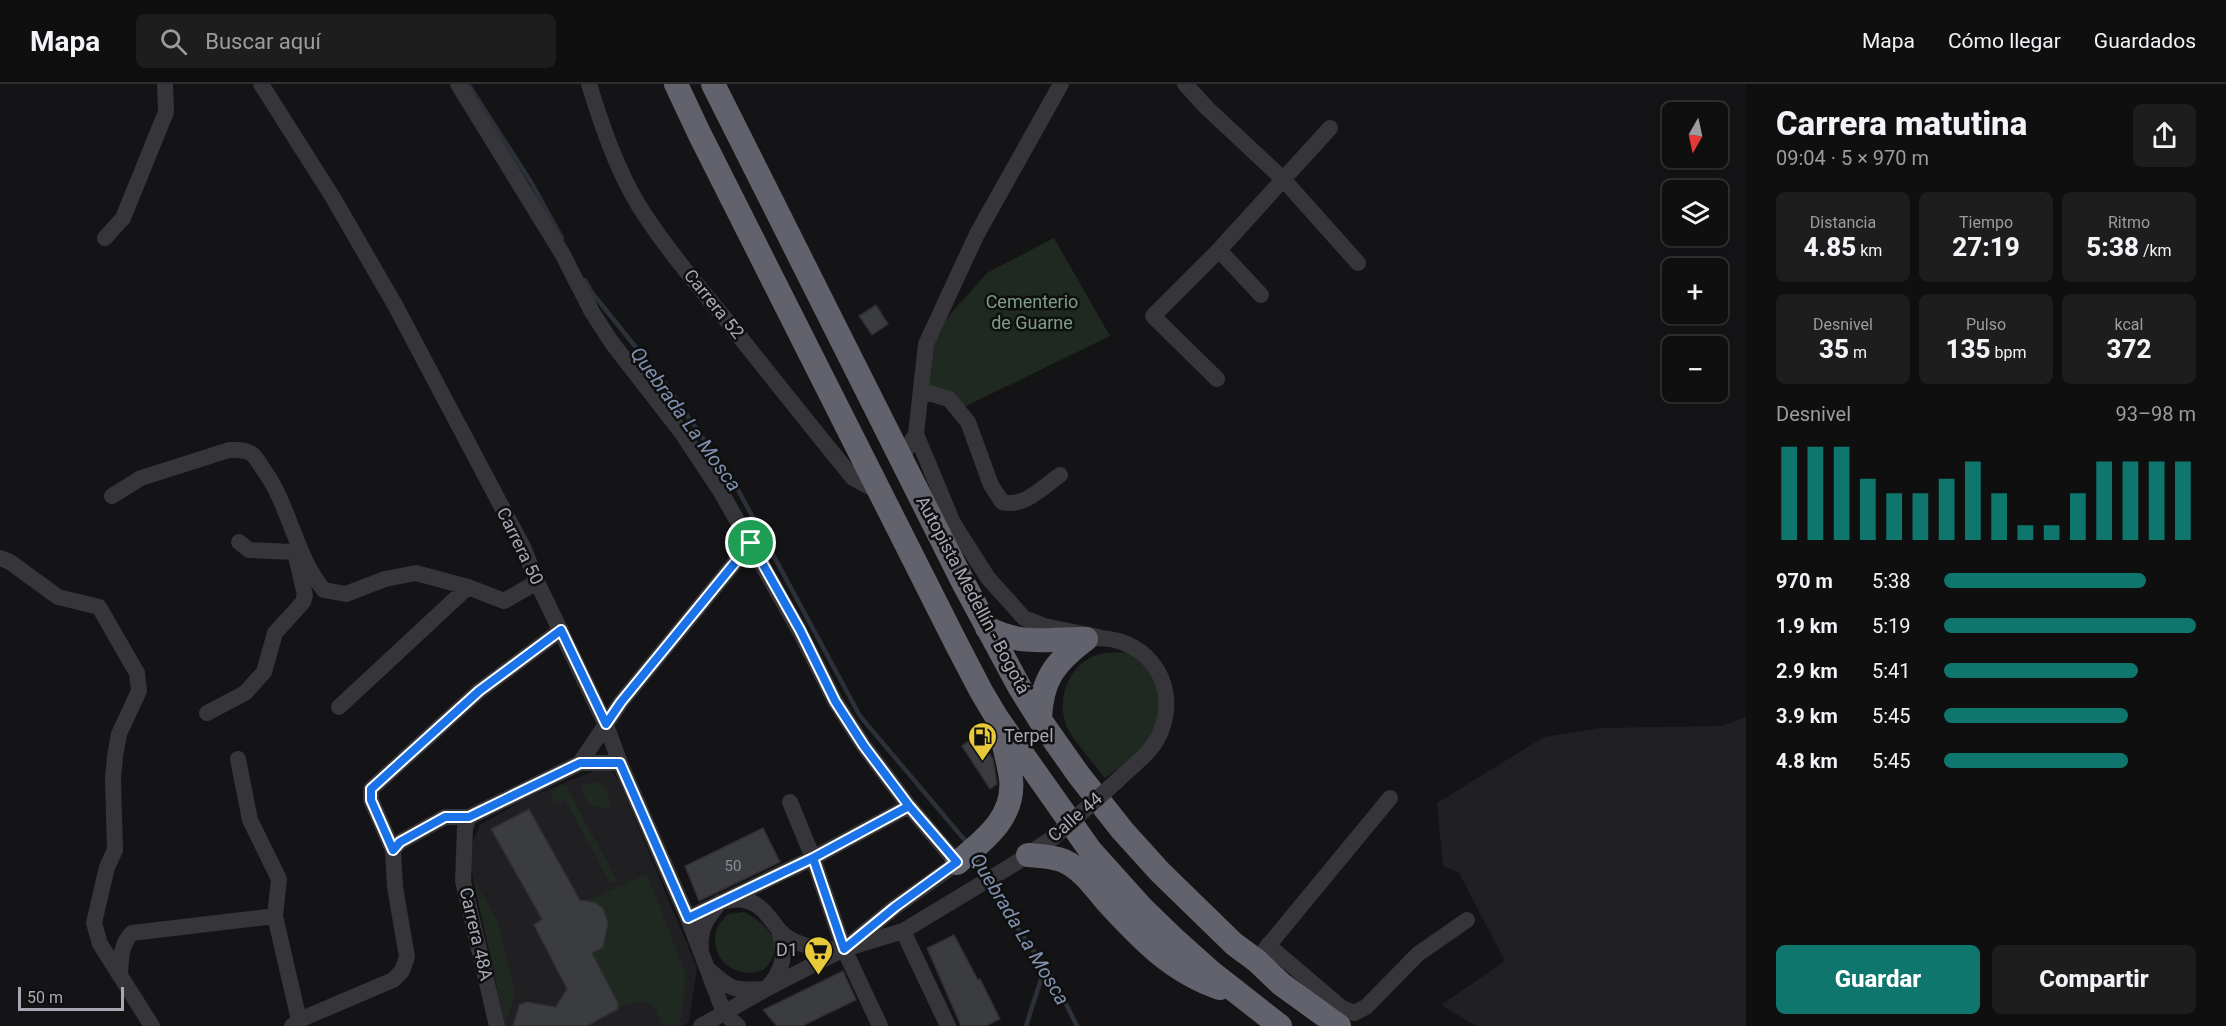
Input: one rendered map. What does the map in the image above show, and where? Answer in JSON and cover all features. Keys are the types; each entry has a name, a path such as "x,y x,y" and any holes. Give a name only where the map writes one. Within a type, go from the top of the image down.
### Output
{"highway":[{"name":"Autopista Medellín - Bogotá","path":"676,84 699,134 981,692 1090,850 1166,931 1211,972 1280,1026"},
{"name":"Autopista Medellín - Bogotá","path":"713,84 987,628 1040,720 1078,774 1122,830 1206,918 1234,944 1263,953 1281,984 1339,1026"},
{"path":"987,628 1000,635 1020,640 1093,638"},
{"path":"1040,720 1042,693 1046,680 1071,650 1093,638"},
{"path":"960,860 992,833 1007,810 1011,795 1011,778 998,718"},
{"path":"1021,860 1055,858 1074,867 1138,936 1163,957 1184,973 1238,993"}],"street":[{"path":"105,238 123,218 166,112 165,84"},
{"name":"Carrera 50","path":"261,84 332,196 395,305 523,547 537,582 606,724 620,763 688,918 724,1013 738,1026"},
{"path":"459,84 563,255 602,327 682,433 721,492 800,630 835,701 864,746 909,806 960,860"},
{"name":"Carrera 52","path":"589,84 602,127 625,179 657,231 853,478 882,494"},
{"path":"902,458 916,434 926,344 977,234 1061,84"},
{"path":"1185,84 1207,108 1283,179 1358,263"},
{"path":"1217,379 1153,315 1219,250 1330,128"},
{"path":"1219,250 1261,295"},
{"path":"922,391 949,399 968,422 991,485 1002,502 1011,505 1020,503 1060,475"},
{"name":"Calle 44","path":"701,1026 844,949 903,931 1021,860 1054,837 1118,780 1152,747 1161,733 1165,718 1165,693 1159,671 1142,652 1123,642 1093,638 1044,626 1024,618 988,578 953,523 916,434"},
{"path":"112,496 141,478 229,450 242,450 253,454 269,477 298,551 313,577 324,590 346,594 386,579 416,573 468,586 504,601 537,582"},
{"path":"239,542 249,550 298,551"},
{"path":"580,763 634,686 751,543"},
{"path":"207,713 245,693 264,672 275,633 303,602 305,595 298,551"},
{"path":"0,558 10,562 58,597 99,606 137,673 139,691 119,734 112,780 115,850 107,867 94,924 100,944 152,1026"},
{"path":"339,707 468,586"},
{"path":"238,759 250,820 279,879 275,916 295,1023 393,980 402,971 407,957 395,887 393,850 371,800 371,789 479,691 561,630"},
{"path":"393,850 400,842 445,817 469,817 580,763 620,763"},
{"path":"1390,798 1263,953 1342,1008 1354,1013 1366,1007 1418,954 1467,920"},
{"path":"790,802 813,858 844,949 880,1026"},
{"path":"688,918 813,858 909,806"},
{"name":"Carrera 48A","path":"469,817 465,828 463,881 497,1026"},
{"name":"Calle 44","path":"844,949 895,907 960,860"},
{"path":"743,899 758,906 771,916 779,930 783,946 782,962 777,978 766,989 729,988 705,963 700,938 705,921 720,902 743,899"},
{"path":"120,977 122,948 126,938 132,933 275,916"},
{"path":"779,930 804,945 827,950 844,949"},
{"path":"903,931 948,1026"}],"shaded area":[{"path":"1746,717 1746,1026 1476,1026 1441,1005 1505,961 1459,873 1443,866 1437,803 1544,737 1600,728 1721,726"},
{"path":"602,768 613,772 619,781 697,968 689,1022 682,1026 505,1026 468,854 480,825 529,797"}],"green space":[{"name":"Cementerio de Guarne","path":"1054,238 1110,336 964,407 929,386 931,347 948,317 987,273"},
{"path":"1128,652 1155,674 1162,700 1160,724 1144,749 1105,778 1066,725 1063,714 1064,692 1073,673 1090,658 1103,653"},
{"path":"596,782 604,786 612,805 603,808 592,806 581,792 582,785"},
{"path":"561,785 566,786 617,880 610,883 565,800 556,803 551,797 551,791"},
{"path":"647,874 685,972 684,1000 679,1025 667,1026 661,1023 655,1008 642,1001 618,1007 592,953 603,948 607,925 605,912 601,907 586,901"},
{"path":"473,878 498,921 515,994 505,1024"},
{"path":"744,912 768,930 775,943 770,962 764,969 757,972 743,972 730,967 717,951 715,939 718,927 728,914"}],"building":[{"path":"876,305 888,324 872,335 859,316"},
{"name":"Terpel","path":"977,735 993,759 997,784 990,789 962,746"},
{"path":"529,809 580,900 594,902 603,908 608,923 603,948 592,953 618,1003 618,1009 587,1026 513,1026 519,1005 527,1002 556,1007 567,989 534,925 542,919 491,829"},
{"path":"763,828 780,862 699,901 685,866"},
{"path":"954,935 1000,1019 986,1026 961,1026 927,948"},
{"path":"843,971 856,1000 802,1026 777,1026 763,1010"}],"waterway":[{"name":"Quebrada La Mosca","path":"468,84 531,182 562,238"},
{"name":"Quebrada La Mosca","path":"585,280 593,294 667,386 737,488 860,716 968,844"},
{"name":"Quebrada La Mosca","path":"975,856 1014,923 1054,980 1077,1026"},
{"path":"1026,1026 1045,967"}],"place":[{"name":"Terpel","path":"983,762"},
{"name":"D1","path":"819,976"}],"route":[{"path":"751,543 621,702 606,724 561,630 479,691 371,789 371,800 393,850 400,842 445,817 469,817 477,811 580,763 620,763 688,918 813,858 909,806 957,862 895,907 844,949 813,858 861,832 909,806 864,746 835,701 800,630 751,543"}]}
